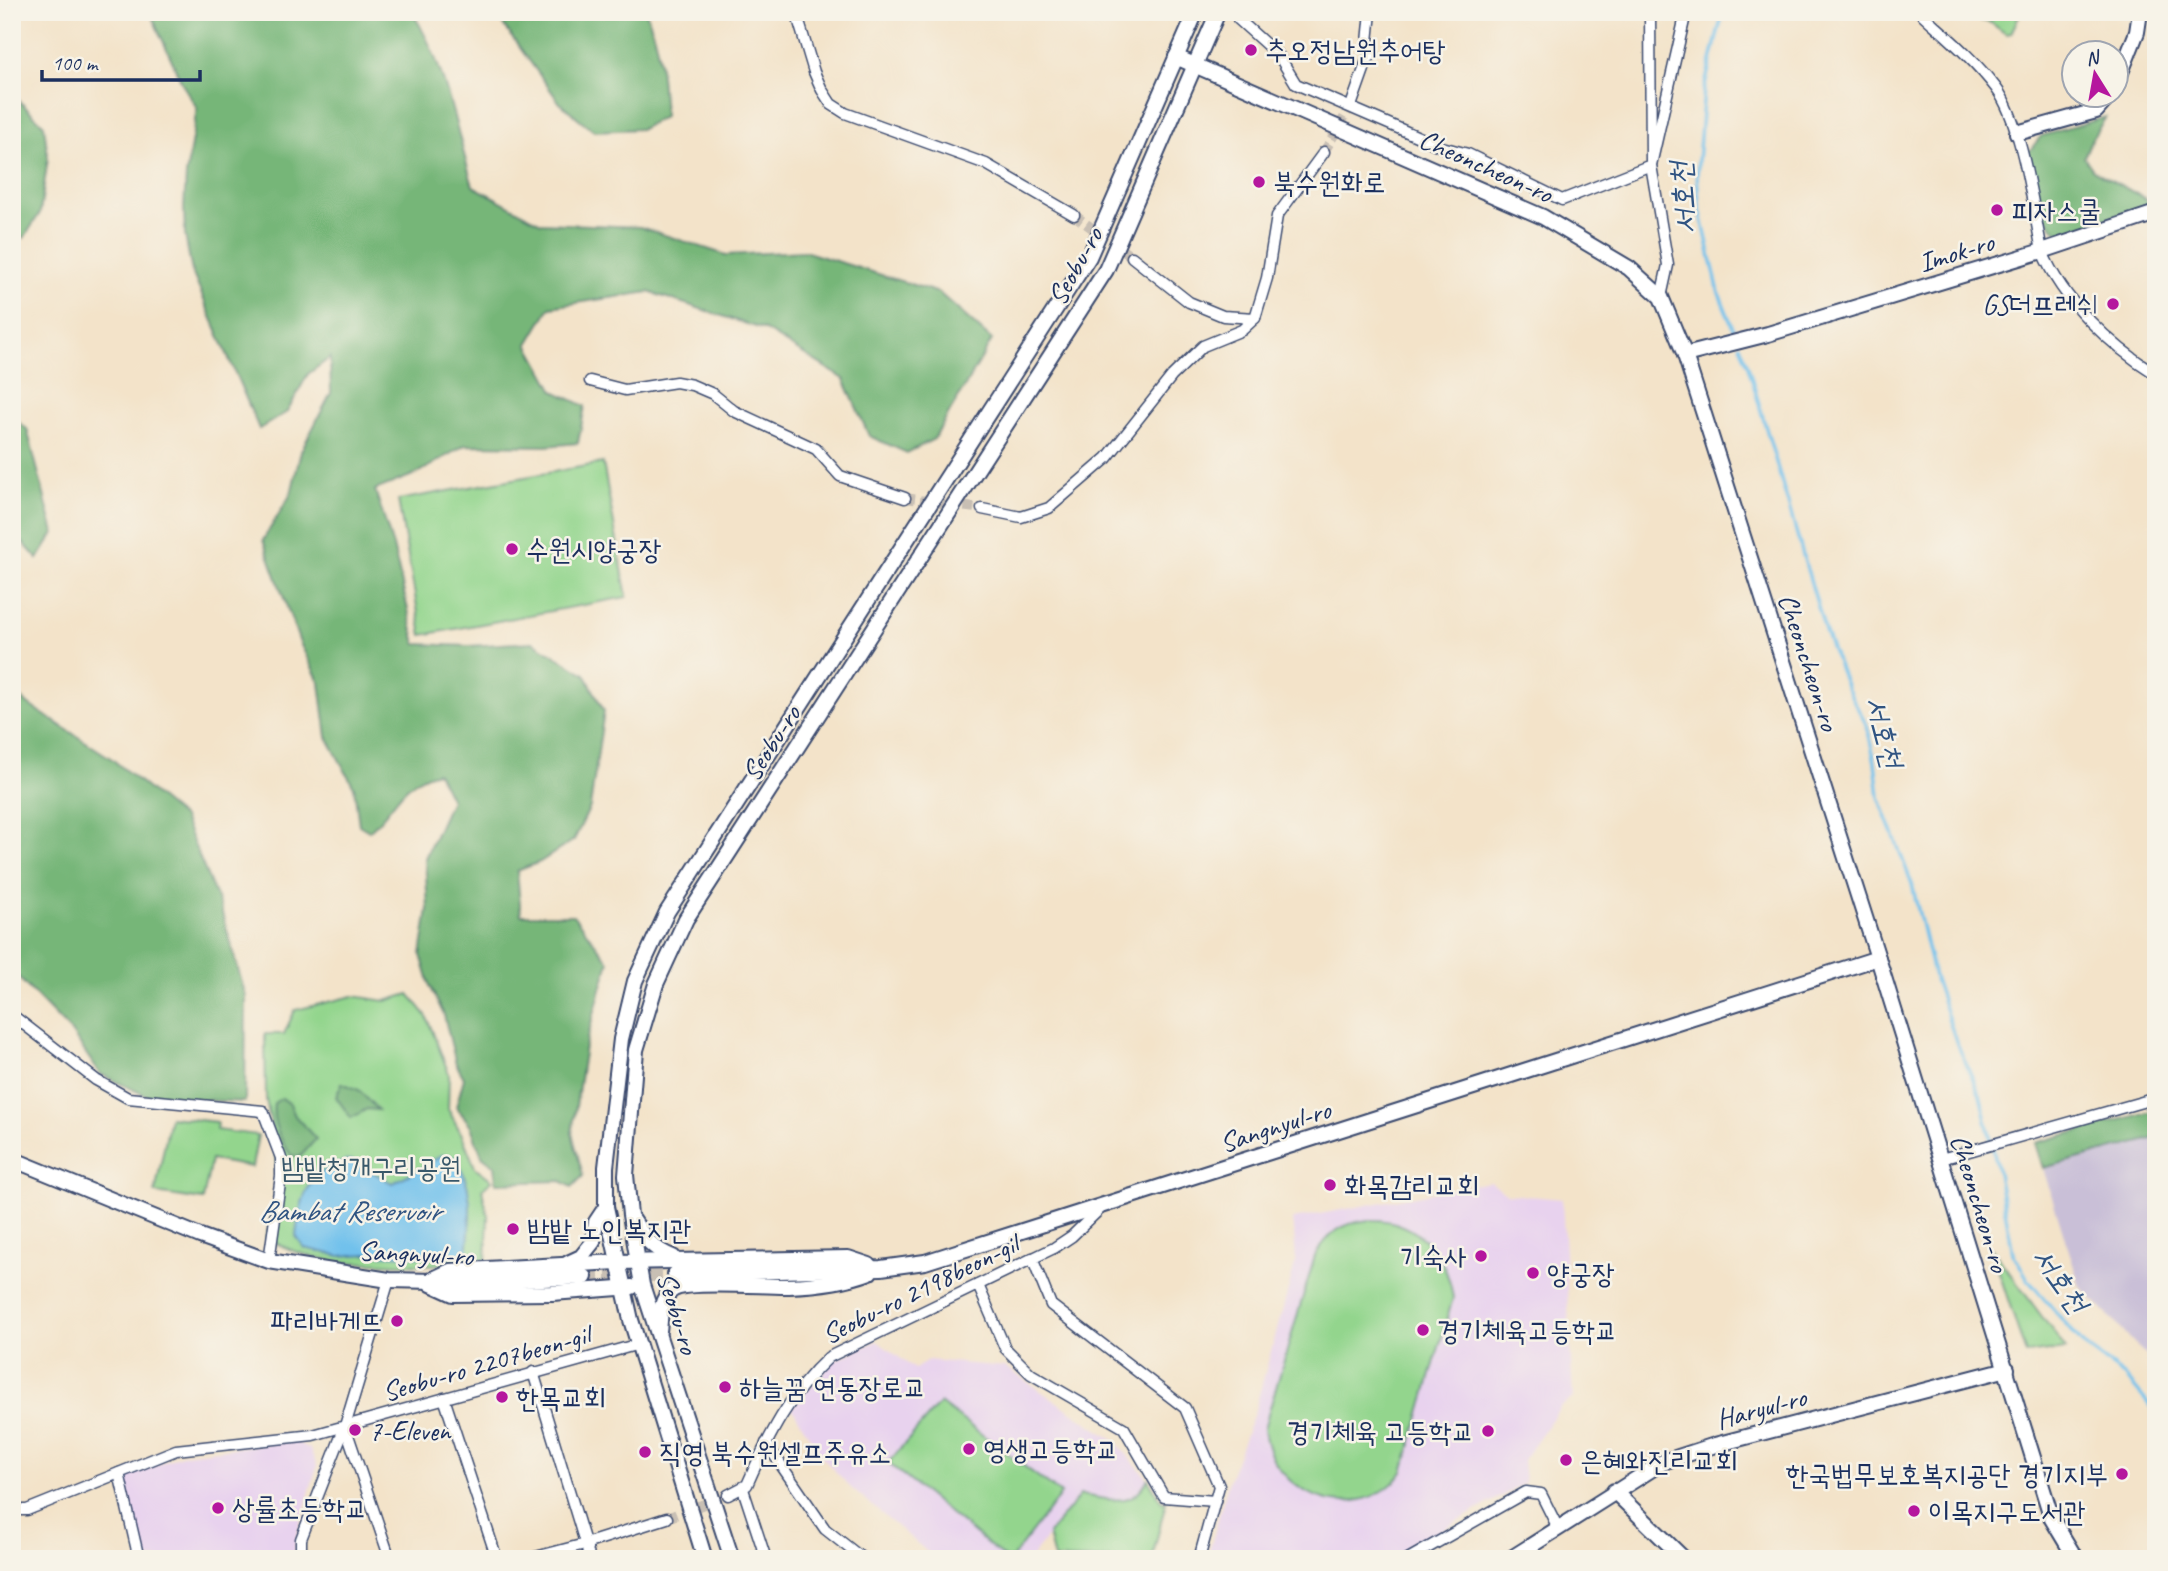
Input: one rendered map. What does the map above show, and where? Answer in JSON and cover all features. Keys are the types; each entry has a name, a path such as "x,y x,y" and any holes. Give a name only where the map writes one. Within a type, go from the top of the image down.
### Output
{"street":[{"path":"796,12 814,72 831,104 845,113 986,164 1074,215"},
{"name":"Seobu-ro","path":"705,1559 639,1344 606,1207 606,1167 621,1039 635,981 667,912 1089,257 1196,12"},
{"name":"Seobu-ro","path":"732,1559 642,1285 630,1215 626,1175 636,1050 656,984 687,919 1106,270 1217,12"},
{"path":"1351,106 1368,58 1374,54 1368,41 1371,12"},
{"path":"1650,12 1651,165 1668,265 1661,297"},
{"path":"1651,165 1686,12"},
{"path":"1920,12 1959,48 1997,89 2017,134 2042,251 2049,268 2074,303 2129,357 2156,374"},
{"path":"2130,50 2137,32 2140,12"},
{"path":"1238,19 1279,56 1296,84 1442,147 1468,154 1562,200 1651,165"},
{"name":"Cheoncheon-ro","path":"1176,57 1543,218 1629,268 1661,297 1685,355 1878,958 2052,1519 2076,1559"},
{"path":"2017,134 2099,108"},
{"path":"982,509 1021,517 1049,508 1107,458 1172,376 1203,345 1242,330 1255,318 1267,278 1277,216 1324,152"},
{"name":"Imok-ro","path":"1685,355 1768,334 2042,251 2156,213"},
{"path":"1132,257 1189,302 1223,316 1255,318"},
{"path":"590,381 625,390 676,382 692,385 713,394 734,411 816,449 840,476 905,498"},
{"name":"Sangnyul-ro","path":"427,1282 450,1271 637,1261 678,1267 881,1268 925,1262 1878,958"},
{"path":"12,1015 96,1080 128,1098 263,1111 281,1158 269,1261"},
{"path":"1941,1159 2156,1098"},
{"name":"Sangnyul-ro","path":"12,1159 200,1236 269,1261 389,1280 427,1282 584,1277"},
{"name":"Seobu-ro 2198beon-gil","path":"743,1489 791,1399 811,1373 828,1357 1032,1258 1072,1236 1103,1206"},
{"path":"562,1265 581,1257 593,1242 596,1222 606,1207"},
{"path":"630,1215 645,1240 678,1267"},
{"path":"1032,1258 1051,1305 1185,1408 1219,1486 1199,1559"},
{"path":"659,1338 662,1302 672,1289 689,1285 790,1286 850,1280 881,1268"},
{"path":"301,1559 301,1539 345,1426 389,1280"},
{"path":"427,1282 453,1294 552,1293 624,1289 642,1285"},
{"path":"978,1284 1005,1348 1031,1374 1124,1428 1164,1497 1215,1502"},
{"name":"Seobu-ro 2207beon-gil","path":"12,1510 27,1510 176,1450 313,1435 639,1344"},
{"name":"Haryul-ro","path":"1510,1559 1663,1462 1715,1445 2007,1369"},
{"path":"533,1372 590,1559"},
{"path":"444,1398 497,1559"},
{"path":"345,1426 390,1559"},
{"path":"766,1443 825,1529 863,1559"},
{"path":"118,1473 139,1559"},
{"path":"728,1495 743,1489 766,1559"},
{"path":"1614,1491 1684,1559"},
{"path":"1408,1559 1526,1492 1541,1494 1558,1528"},
{"path":"528,1559 667,1518"}],"shaded area":[{"path":"2156,1110 2156,1366 2080,1286 2035,1143"},
{"name":"경기체육고등학교","path":"1490,1182 1507,1194 1562,1199 1573,1398 1561,1406 1523,1460 1525,1483 1390,1559 1207,1559 1229,1480 1254,1413 1296,1261 1293,1219"},
{"name":"영생고등학교","path":"877,1341 915,1369 928,1360 1005,1367 1115,1441 1148,1479 1134,1497 1124,1501 1080,1495 1030,1559 936,1559 852,1489 822,1457 792,1408 834,1361"},
{"name":"상률초등학교","path":"294,1441 310,1449 317,1466 292,1559 146,1559 123,1478 184,1454"}],"green space":[{"path":"150,12 412,12 424,32 441,75 473,186 541,223 640,227 726,255 804,251 939,293 992,340 934,439 907,453 869,436 844,379 765,330 649,292 550,307 528,344 554,391 585,406 578,443 546,446 465,445 418,473 375,490 393,546 416,644 469,646 533,642 585,674 604,711 590,807 574,840 540,862 517,871 521,915 573,915 609,961 585,1046 572,1133 583,1176 572,1187 561,1181 496,1183 495,1166 482,1156 470,1124 456,1107 464,1078 456,1064 444,1015 430,986 421,955 428,909 425,858 451,800 437,772 414,782 369,831 359,825 354,787 327,737 320,683 300,643 263,540 291,494 301,451 331,393 330,358 308,374 287,412 259,429 192,272 185,235 184,208 186,175 197,108 183,85"},
{"path":"494,12 646,12 657,50 664,117 641,129 594,131 560,103"},
{"path":"1979,12 2021,12 2011,33 2006,34 1991,23 1976,19"},
{"path":"12,94 44,125 48,158 40,213 24,238 12,233"},
{"path":"2106,117 2084,157 2093,170 2153,203 2061,234 2047,220 2042,209 2028,153 2041,136"},
{"path":"12,417 27,429 54,533 38,559 12,531"},
{"name":"수원시양궁장","path":"603,463 627,597 422,635 398,500"},
{"path":"12,690 29,705 112,759 183,818 220,906 246,997 245,1102 151,1098 100,1074 72,1033 12,971"},
{"name":"밤밭청개구리공원","path":"409,994 426,1015 449,1074 448,1109 475,1167 492,1180 482,1189 488,1216 486,1260 432,1265 336,1262 296,1252 266,1239 275,1197 277,1153 266,1100 265,1034 284,1034 295,1010 353,996 386,1001"},
{"path":"342,1083 359,1090 378,1110 367,1109 351,1118 336,1097"},
{"path":"282,1098 290,1104 295,1116 316,1139 300,1157 291,1155 277,1130 274,1103"},
{"path":"2156,1110 2156,1138 2043,1168 2035,1143"},
{"path":"170,1117 217,1122 216,1130 258,1135 252,1167 211,1160 203,1200 155,1193"},
{"path":"1369,1220 1401,1225 1426,1242 1444,1267 1453,1298 1403,1472 1385,1490 1364,1499 1341,1502 1319,1498 1299,1488 1282,1472 1270,1452 1264,1428 1315,1256 1337,1230"},
{"path":"1991,1248 2066,1349 2026,1354"},
{"path":"940,1403 1061,1494 1011,1559 1006,1559 888,1463"},
{"path":"1148,1479 1162,1502 1166,1502 1152,1559 1054,1559 1048,1534 1080,1495 1118,1500 1127,1498 1141,1489"}],"water":[{"name":"Bambat Reservoir","path":"441,1155 454,1157 466,1179 470,1204 467,1255 340,1256 304,1248 296,1236 304,1197 316,1178 325,1170 351,1160 392,1183 426,1166"}],"waterway":[{"name":"서호천","path":"1723,12 1704,89 1697,174 1699,205 1719,293 1737,338"},
{"name":"서호천","path":"1740,345 1825,631 1847,688 1867,726 1879,797 1912,884 1933,973 1956,1041 1980,1095 2013,1253 2029,1281 2084,1345 2125,1376 2156,1413"}],"tunnel":[{"path":"1324,152 1351,106"},
{"path":"1074,215 1132,257"},
{"path":"905,498 982,509"},
{"path":"585,1277 675,1274"},
{"path":"667,1518 728,1495"}],"place":[{"name":"추오정남원추어탕","path":"1251,50"},
{"name":"북수원화로","path":"1259,182"},
{"name":"피자스쿨","path":"1997,210"},
{"name":"GS더프레쉬","path":"2113,304"},
{"name":"수원시양궁장","path":"512,549"},
{"name":"화목감리교회","path":"1330,1185"},
{"name":"밤밭 노인복지관","path":"513,1229"},
{"name":"기숙사","path":"1481,1256"},
{"name":"양궁장","path":"1533,1273"},
{"name":"파리바게뜨","path":"397,1321"},
{"name":"경기체육고등학교","path":"1423,1330"},
{"name":"하늘꿈 연동장로교","path":"725,1387"},
{"name":"한목교회","path":"502,1397"},
{"name":"7-Eleven","path":"355,1430"},
{"name":"경기체육 고등학교","path":"1488,1431"},
{"name":"영생고등학교","path":"969,1449"},
{"name":"직영 북수원셀프주유소","path":"645,1452"},
{"name":"은혜와진리교회","path":"1566,1460"},
{"name":"한국법무보호복지공단 경기지부","path":"2122,1474"},
{"name":"상률초등학교","path":"218,1508"},
{"name":"이목지구도서관","path":"1914,1511"}]}
